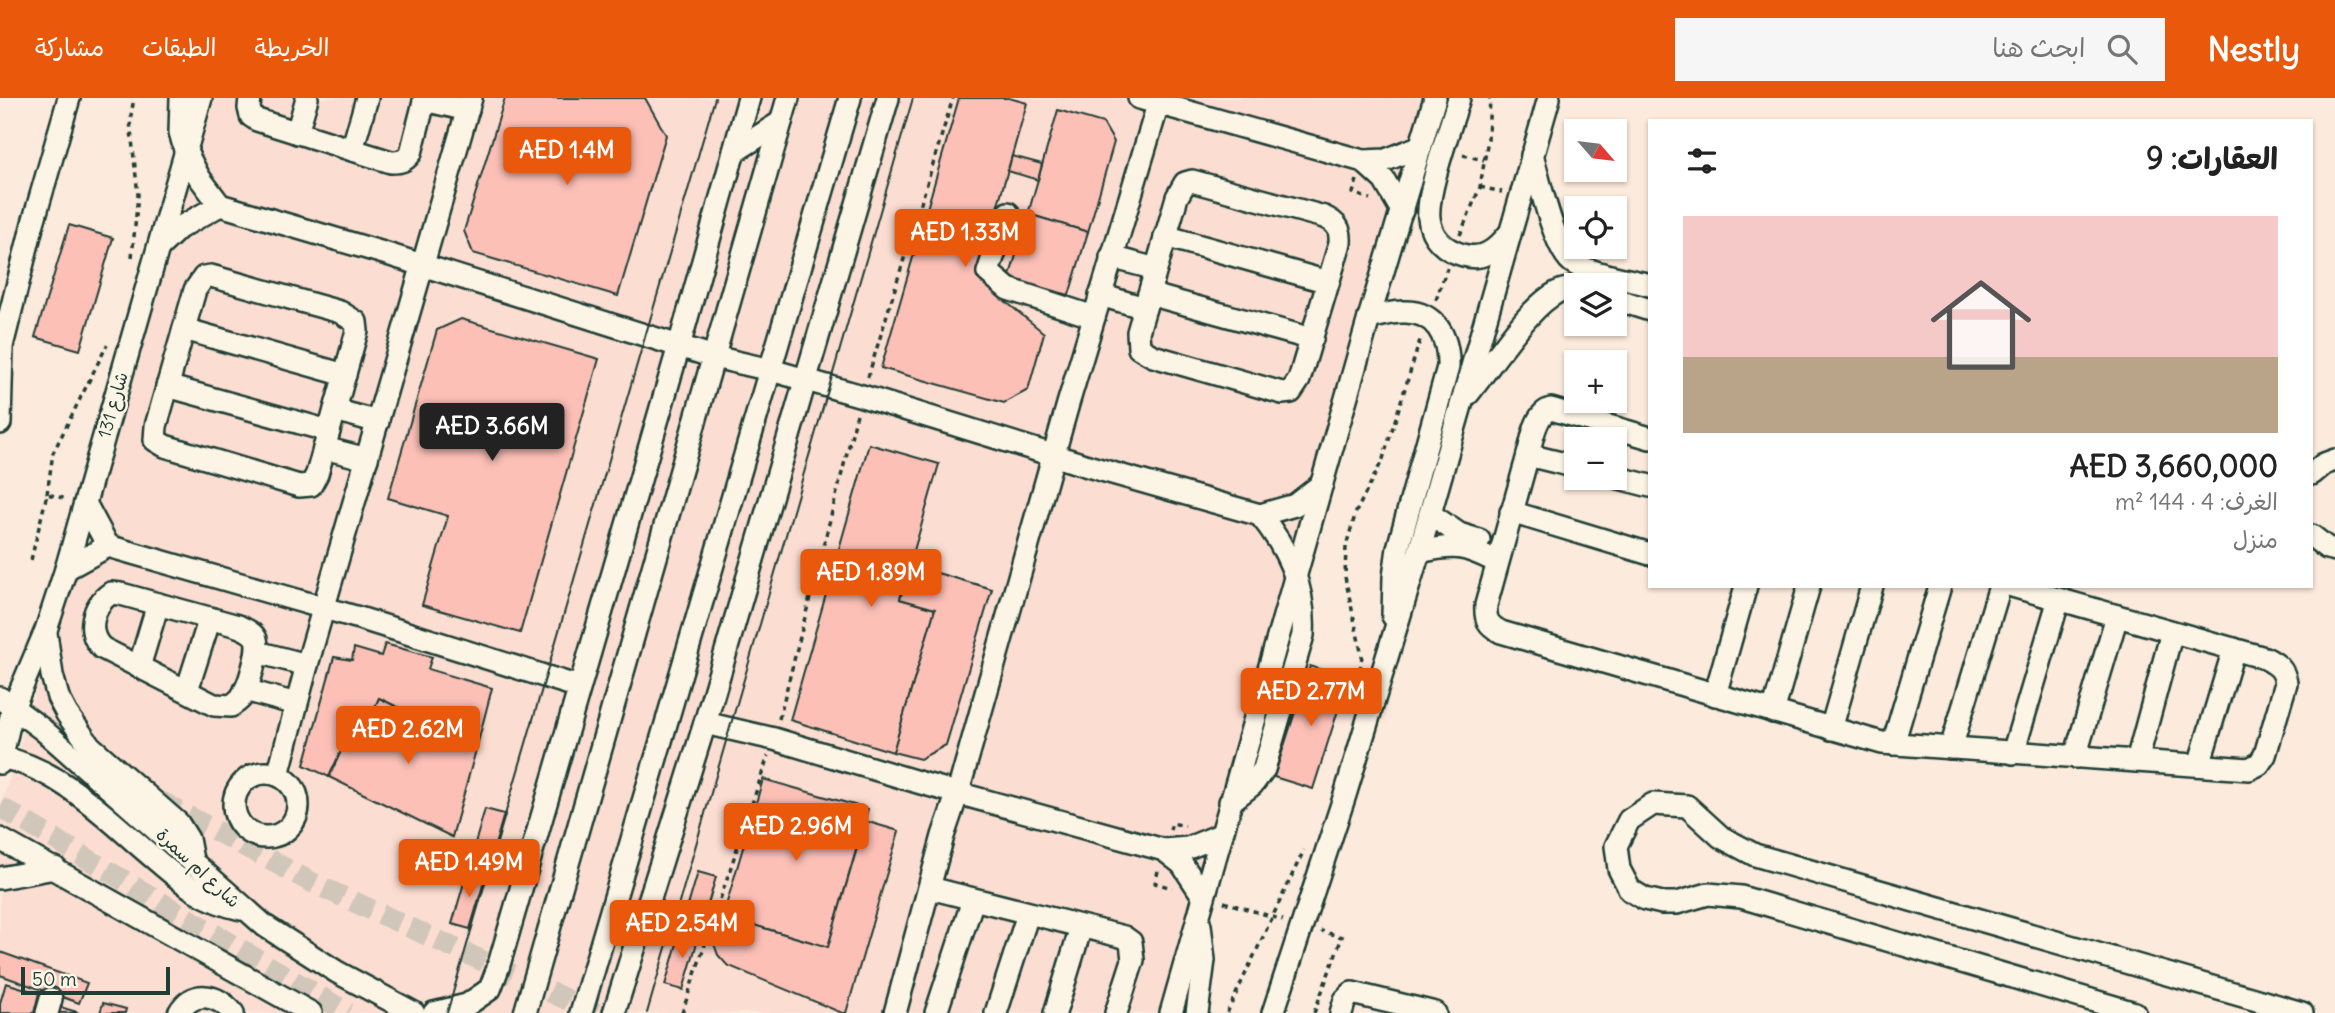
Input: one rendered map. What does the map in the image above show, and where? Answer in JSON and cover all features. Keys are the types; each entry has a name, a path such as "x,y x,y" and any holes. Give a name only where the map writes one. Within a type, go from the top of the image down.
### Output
{"street":[{"path":"0,423 1,351 33,223 69,98"},
{"path":"181,98 180,132 185,150 199,177 219,205 423,265 714,357 862,396 1260,515 1295,505 1322,484"},
{"name":"شارع 131","path":"1,759 6,703 36,654 66,569 201,98"},
{"path":"250,98 251,116 257,120 391,162 406,159 411,153 425,99 470,104 307,665 278,775"},
{"path":"297,133 307,98"},
{"path":"352,150 367,98"},
{"path":"434,1013 467,1005 490,989 749,98"},
{"path":"525,1013 788,98"},
{"path":"581,1013 850,98"},
{"path":"614,1013 705,723 888,98"},
{"path":"1171,1013 1369,318 1435,98"},
{"path":"1459,98 1430,198 1429,219 1441,245 1468,257 1485,256 1499,247 1509,234"},
{"path":"1273,1013 1345,795 1394,635 1549,98"},
{"path":"895,1013 1111,257 1152,100 1363,161 1398,157 1421,146"},
{"path":"734,152 781,122"},
{"path":"1532,155 1558,241 1570,261 1581,267 1648,284"},
{"path":"1363,161 1384,180 1402,211"},
{"path":"1192,181 1332,221 1340,232 1340,243 1297,386 1291,392 1282,393 1144,352 1139,348 1137,341 1165,236 1177,197 1185,183 1192,181"},
{"path":"159,247 179,228 219,205"},
{"path":"1008,213 988,272 1008,289 1094,317"},
{"path":"1165,236 1328,282"},
{"path":"1111,257 1156,269"},
{"path":"217,276 349,316 356,322 357,331 345,375 315,480 311,485 306,486 165,446 155,440 154,434 195,290 204,277 217,276"},
{"path":"1460,404 1534,310 1551,295 1564,289"},
{"path":"1100,295 1147,301 1312,339"},
{"path":"1627,303 1648,309"},
{"path":"1369,318 1403,312 1419,314 1433,322 1444,335 1449,351 1448,367 1398,548 1393,596 1394,635"},
{"path":"184,329 345,375"},
{"path":"167,386 327,440 367,459"},
{"path":"1648,437 1551,409 1545,410 1540,416 1499,552 1486,604 1485,617 1490,626 1502,632 1869,740 1893,744 2249,769 2259,764 2265,755 2286,683 2284,672 2276,664 2265,658 2019,588"},
{"path":"335,410 378,422"},
{"path":"1528,455 1564,464"},
{"path":"1627,480 1648,485"},
{"path":"85,503 108,546"},
{"path":"1511,512 1648,553"},
{"path":"1430,514 1459,534 1499,552"},
{"path":"1260,515 1282,544 1297,578"},
{"path":"2313,537 2327,548 2335,550"},
{"path":"66,569 108,546 324,608 579,687"},
{"path":"1419,552 1454,546 1499,552"},
{"path":"1715,695 1745,588"},
{"path":"1773,712 1809,588"},
{"path":"1831,729 1871,588"},
{"path":"1893,744 1939,588"},
{"path":"1951,748 1999,588"},
{"path":"111,593 210,618 249,631 256,638 257,652 245,690 240,699 231,706 222,707 102,648 96,642 92,628 101,600 111,593"},
{"path":"2013,753 2059,599"},
{"path":"139,667 158,604"},
{"path":"699,613 738,611"},
{"path":"2075,757 2117,616"},
{"path":"187,690 210,618"},
{"path":"46,630 52,676 58,697 67,714 90,746 178,823 188,839 192,860"},
{"path":"2137,761 2172,632"},
{"path":"2199,765 2234,649"},
{"path":"257,652 307,665"},
{"path":"0,690 19,675 36,654"},
{"path":"245,690 296,704"},
{"name":"شارع ام سمرة","path":"6,703 42,729 265,926 327,965 414,1013"},
{"path":"705,723 774,739 1164,850 1188,848 1220,835"},
{"path":"1,759 40,771 72,789 200,895 219,904 243,909"},
{"path":"550,790 583,809"},
{"path":"2136,1013 1741,897 1708,894 1670,903 1645,899 1630,890 1619,869 1616,846 1629,820 1653,803 1687,806 1721,838 1755,855 2302,1013"},
{"path":"0,839 311,1013"},
{"path":"1164,850 1182,864 1201,904 1204,960 1197,1013"},
{"path":"0,878 55,869"},
{"path":"930,888 1124,937 1131,942 1133,960 1116,1013"},
{"path":"936,1013 973,900"},
{"path":"996,1013 1028,914"},
{"path":"1055,1013 1081,927"},
{"path":"1341,1013 1345,1000 1352,993 1435,1013"},
{"path":"179,1013 191,999 200,996 219,999 233,1013"}],"path":[{"path":"132,259 138,195 130,121 134,98"},
{"path":"682,1013 774,739 862,396 953,98"},
{"path":"1358,681 1362,656 1345,578 1346,546 1356,512 1383,459 1427,319 1480,187 1488,139 1490,98"},
{"path":"31,560 47,494 52,453 102,359 110,337"},
{"path":"47,494 85,503"},
{"path":"1227,1013 1305,848"},
{"path":"1164,850 1155,883 1201,904 1271,917 1342,937 1314,1013"}],"shaded area":[{"path":"215,98 1425,98 1158,1013 0,1013 0,810"}],"building":[{"path":"505,98 645,98 666,135 618,296 473,253 464,231"},
{"path":"959,98 1009,98 1027,103 977,278 1044,333 1028,390 1004,403 881,368"},
{"path":"1058,110 1103,123 1114,142 1088,232 1028,214"},
{"path":"1012,156 1042,164 1038,180 1008,171"},
{"path":"1028,214 1088,232 1069,295 1009,279"},
{"path":"69,225 113,238 80,350 35,337"},
{"path":"461,319 599,359 520,633 422,605 448,516 388,498 437,330"},
{"path":"869,444 939,464 900,599 935,609 893,752 790,720"},
{"path":"910,565 992,589 946,745 920,759 893,752 935,609 900,599"},
{"path":"385,644 432,657 428,669 492,688 477,746 379,698 361,738 350,732 329,777 304,765 334,657 352,660 354,648 381,656"},
{"path":"1310,666 1348,679 1313,789 1274,777"},
{"path":"379,698 477,746 452,837 329,777 350,732 361,738"},
{"path":"763,779 868,809 828,947 723,916"},
{"path":"485,809 504,814 488,869 469,864"},
{"path":"865,821 899,831 846,1013 727,965 718,955 714,944 723,916 828,947"},
{"path":"468,869 486,875 470,929 452,924"},
{"path":"698,872 716,877 700,931 682,926"},
{"path":"681,930 699,936 683,990 665,985"},
{"path":"0,952 87,983 79,1003 0,975"},
{"path":"6,983 39,993 34,1013 0,1013"},
{"path":"103,1003 126,1009 125,1013 100,1013"},
{"path":"60,1007 77,1012 59,1013"}],"tunnel":[{"path":"160,801 313,883 596,1013"},
{"path":"0,807 348,1013"}],"tram line":[{"path":"447,1013 715,98"},
{"path":"647,1013 913,98"}]}
